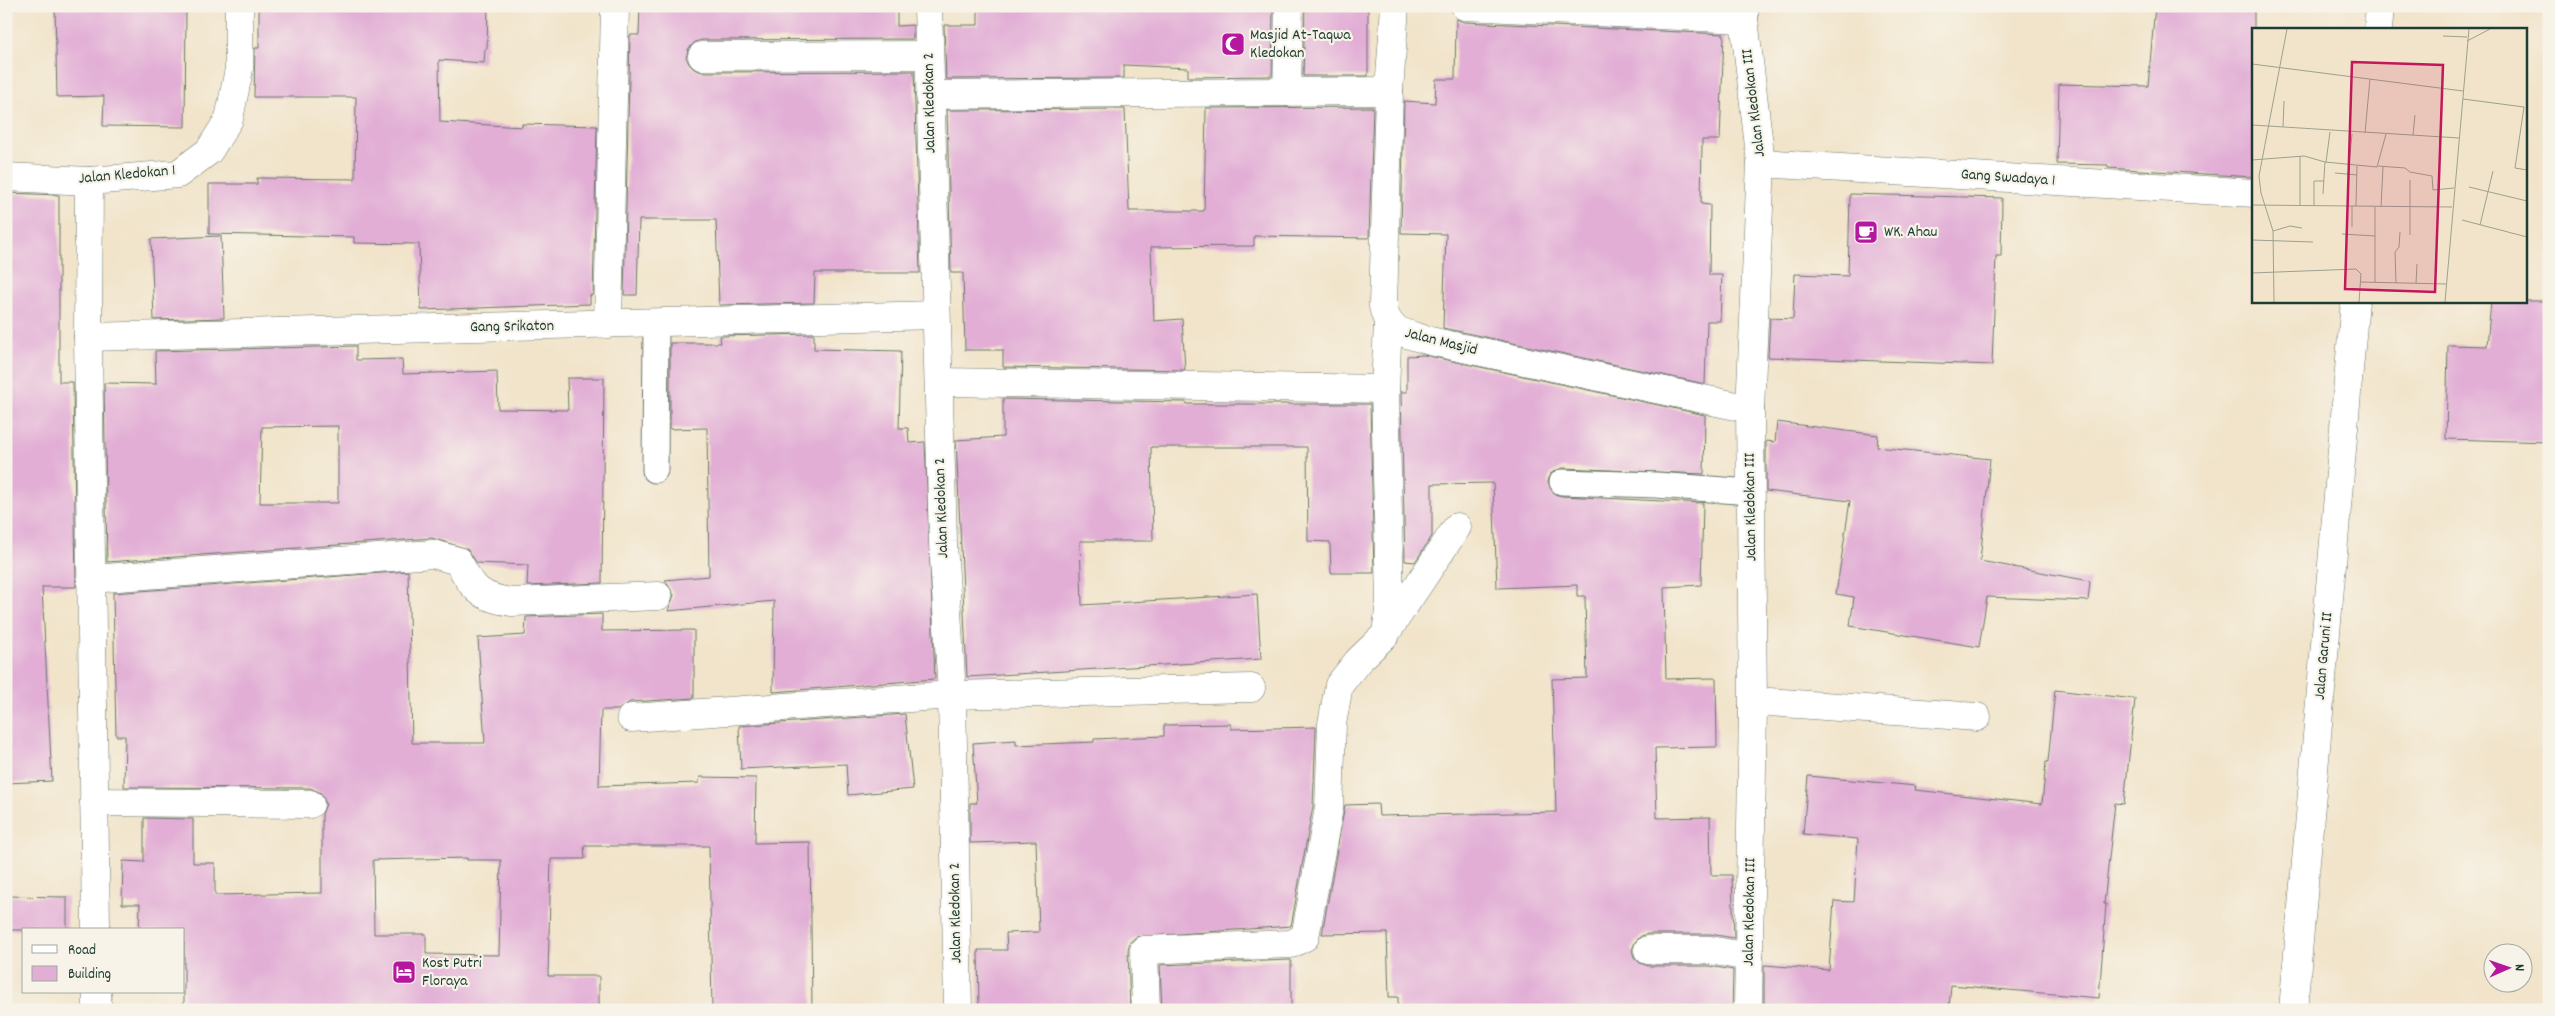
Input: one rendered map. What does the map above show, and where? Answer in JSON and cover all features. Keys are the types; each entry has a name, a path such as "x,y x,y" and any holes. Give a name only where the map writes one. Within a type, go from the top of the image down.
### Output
{"street":[{"name":"Jalan Kledokan 1","path":"6,177 89,181 178,174 209,151 229,119 240,69 239,6"},
{"path":"608,324 615,6"},
{"name":"Jalan Kledokan 2","path":"928,6 943,542 952,695 958,1010"},
{"path":"1287,92 1289,6"},
{"name":"Jalan Masjid","path":"1395,6 1389,91 1383,306 1388,323 1393,329 1430,341 1750,409"},
{"path":"1465,6 1744,13"},
{"path":"2378,28 2380,6"},
{"name":"Jalan Kledokan III","path":"1744,13 1761,163 1750,409 1753,706 1748,1010"},
{"path":"702,56 929,55"},
{"path":"930,95 1389,91"},
{"name":"Gang Swadaya 1","path":"1761,163 2252,193"},
{"path":"89,181 88,337 96,928"},
{"name":"Jalan Garuni II","path":"2293,1010 2355,302"},
{"name":"Gang Srikaton","path":"88,337 936,315"},
{"path":"1386,634 1390,602 1385,389 1388,323"},
{"path":"939,382 1385,389"},
{"path":"1146,1010 1144,950 1291,944 1304,936 1329,808 1332,724 1339,685 1358,661 1386,634 1457,527"},
{"path":"91,579 433,554 458,561 470,584 492,600 512,602 658,596"},
{"path":"631,718 952,695 1251,688"},
{"path":"1753,706 1769,702 1977,717"},
{"path":"94,802 310,804"},
{"path":"1648,950 1710,950 1750,957"},
{"path":"97,994 97,1010"}],"lane":[{"path":"655,470 656,322"},
{"path":"1562,482 1656,485 1751,492"}],"building":[{"path":"55,6 186,6 185,127 103,126 104,96 57,97"},
{"path":"259,6 488,6 487,49 485,49 484,63 439,60 440,122 522,127 522,124 597,126 593,295 590,295 590,304 421,310 419,244 354,243 354,237 209,234 209,184 257,184 257,178 355,179 356,97 254,97 255,48 259,48"},
{"path":"640,6 897,6 897,26 913,25 913,39 702,40 695,42 689,48 686,57 694,69 702,72 914,71 920,273 815,273 814,303 719,305 716,220 639,220 637,295 624,295 630,35 639,35"},
{"path":"978,6 1273,6 1272,76 1188,77 1188,68 1124,65 1124,78 946,79 944,25 978,25"},
{"path":"1305,6 1368,6 1368,76 1303,76"},
{"path":"2155,6 2254,6 2254,28 2252,28 2252,177 2108,168 2108,165 2057,164 2059,84 2148,86"},
{"path":"1456,19 1464,22 1724,34 1720,140 1702,140 1701,204 1710,205 1709,275 1722,275 1720,321 1707,321 1705,384 1443,328 1446,234 1401,233 1404,101 1435,103 1436,79 1455,79"},
{"path":"1373,107 1369,238 1254,236 1254,246 1151,247 1154,321 1182,319 1185,370 1003,367 1003,350 965,350 963,273 951,273 947,110 1125,109 1129,211 1204,211 1206,108"},
{"path":"6,193 59,195 59,382 73,382 76,587 42,587 52,781 6,783"},
{"path":"1850,194 2002,198 2001,256 1996,256 1992,365 1768,357 1770,318 1793,319 1795,274 1848,276"},
{"path":"221,236 224,318 154,320 151,239"},
{"path":"2549,301 2549,442 2446,439 2448,345 2487,346 2491,302"},
{"path":"814,334 814,349 901,351 899,428 908,428 909,443 925,442 935,679 773,692 774,601 668,611 674,595 665,580 709,576 707,428 670,429 670,343 721,343 720,336"},
{"path":"356,346 356,360 402,359 403,374 497,371 498,409 568,410 567,378 604,378 602,583 527,586 528,565 477,563 467,549 432,538 107,562 104,383 156,384 155,351","holes":["338,426 338,503 260,503 262,427"]},
{"path":"1424,355 1705,415 1704,474 1562,468 1550,474 1548,482 1554,494 1562,496 1703,503 1701,585 1664,587 1666,679 1716,678 1717,747 1655,748 1657,818 1710,817 1711,875 1732,875 1734,938 1710,934 1648,934 1641,936 1635,942 1632,950 1634,957 1640,963 1648,966 1709,966 1733,970 1732,1010 1398,1010 1398,997 1389,997 1387,933 1322,934 1345,805 1378,804 1379,816 1556,812 1552,679 1587,678 1585,596 1577,596 1577,585 1497,588 1493,483 1432,484 1432,536 1415,562 1405,561 1401,392 1407,392 1407,356"},
{"path":"1003,399 1186,402 1187,404 1370,404 1374,573 1331,573 1330,542 1308,541 1307,447 1151,447 1153,541 1080,541 1082,605 1257,594 1261,659 967,677 956,440 1003,437"},
{"path":"1777,422 1878,435 1877,447 1990,459 1980,561 2090,581 2088,601 1987,597 1979,647 1850,626 1854,597 1836,594 1850,501 1766,491 1766,441 1775,442"},
{"path":"408,571 412,743 485,743 478,638 525,635 526,617 602,614 602,631 694,630 694,698 630,702 618,710 601,710 599,786 699,783 700,777 756,778 755,843 810,842 812,1010 712,1010 709,846 584,846 585,859 551,859 548,976 599,976 599,1010 266,1010 184,1007 185,928 139,928 140,904 122,904 123,861 144,862 144,818 193,819 193,863 215,863 215,895 322,893 322,814 326,804 321,793 310,788 124,787 125,736 116,736 113,593","holes":["467,858 467,860 501,860 499,955 426,954 426,934 374,934 373,860"]},
{"path":"2055,690 2135,699 2124,804 2115,803 2104,904 2106,904 2099,998 1951,985 1949,1010 1764,1010 1764,965 1829,970 1834,901 1854,902 1858,839 1803,834 1808,776 1916,786 1915,790 2042,804"},
{"path":"905,714 913,789 848,795 846,764 741,769 739,726"},
{"path":"1231,724 1231,729 1316,727 1313,806 1291,926 1136,937 1130,942 1128,950 1130,1010 979,1010 978,950 1007,950 1006,933 1039,932 1036,841 970,843 970,803 977,803 973,743 1016,740 1016,745 1094,742 1094,739 1164,736 1164,725"},
{"path":"6,896 67,897 67,928 6,930"},
{"path":"1291,960 1291,1010 1256,1010 1256,1007 1162,1010 1160,965"}],"place":[{"name":"Masjid At-Taqwa Kledokan","path":"1233,44"},
{"name":"WK. Ahau","path":"1866,232"},
{"name":"Kost Putri Floraya","path":"404,972"}]}
